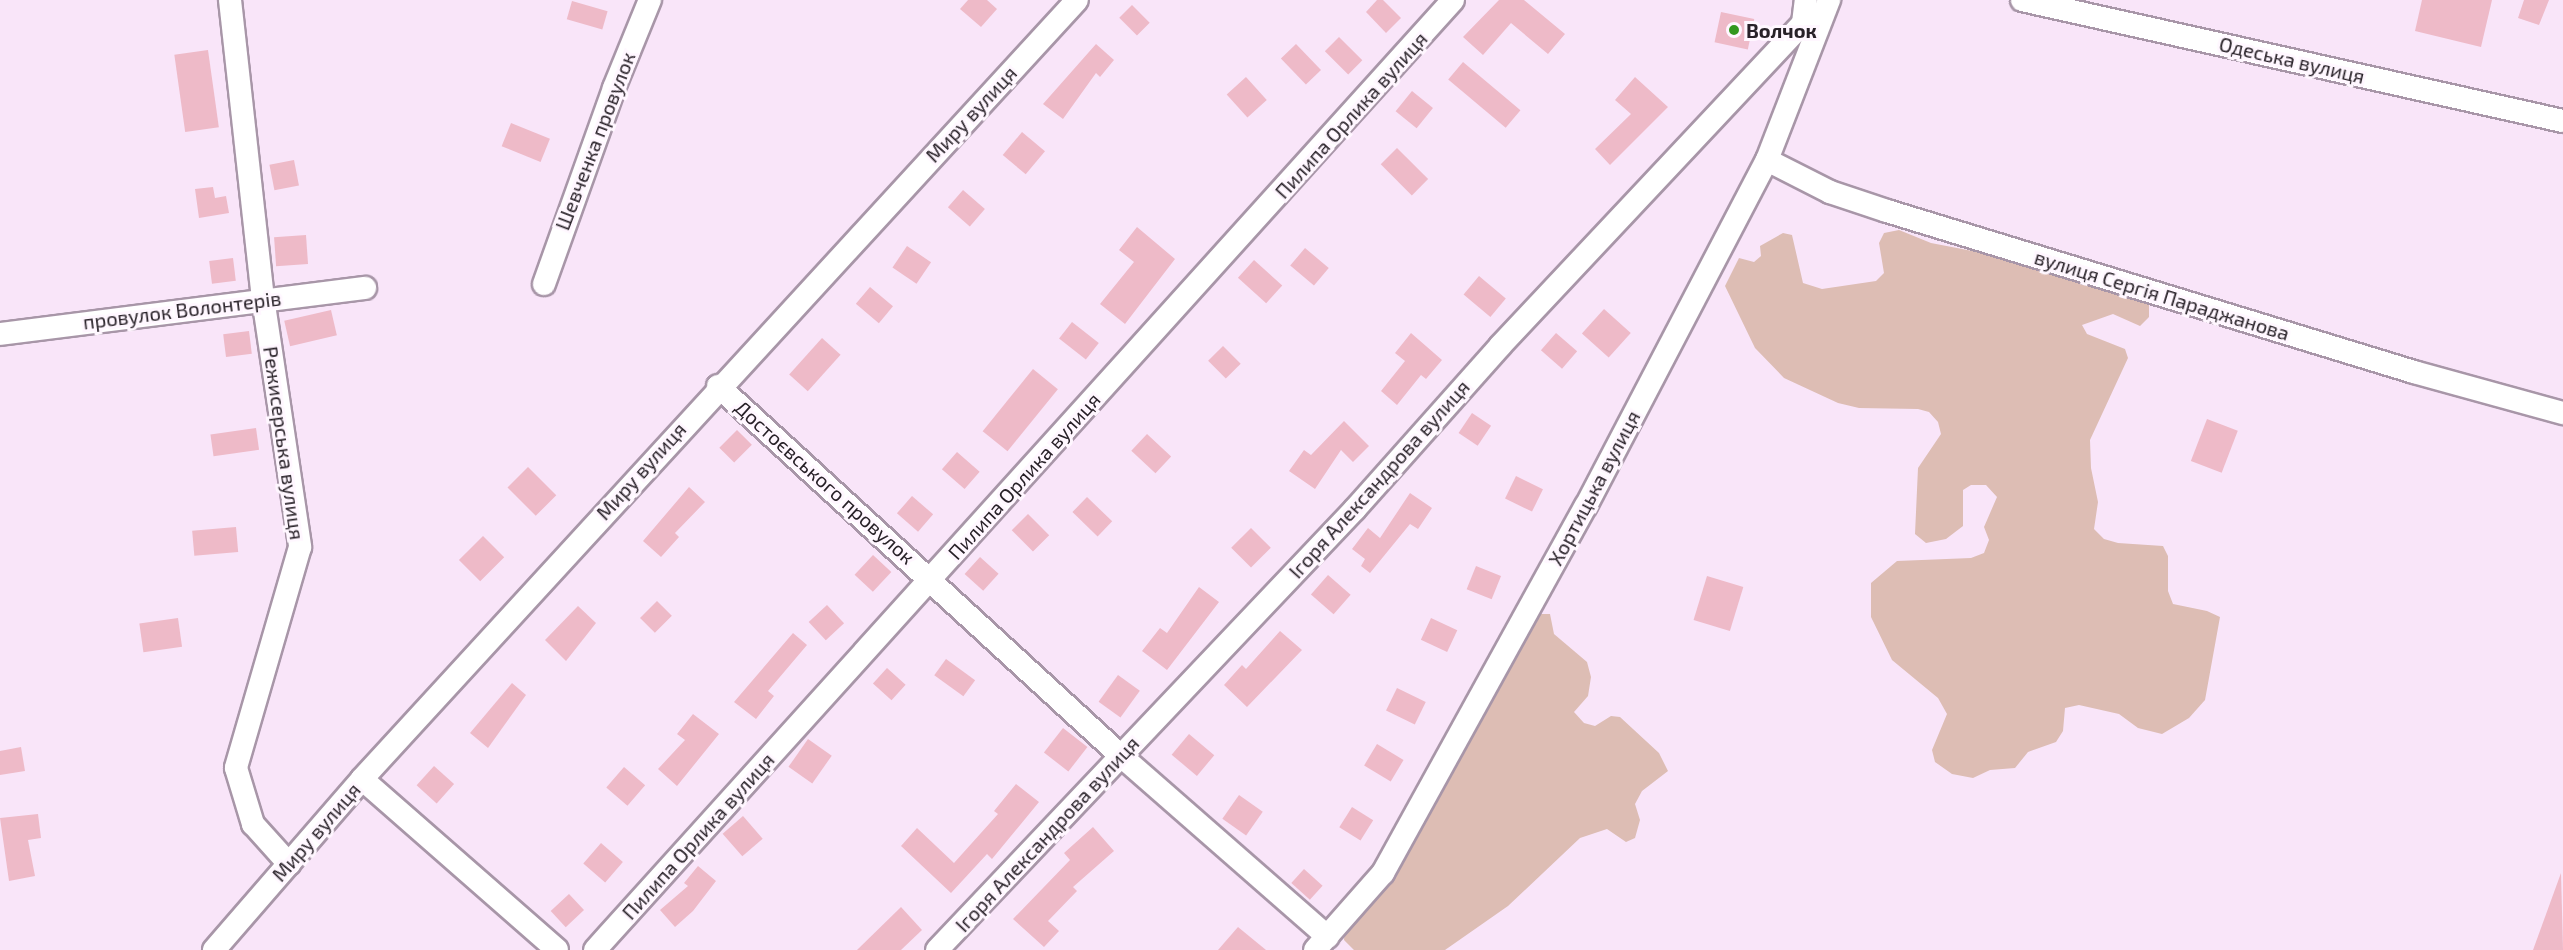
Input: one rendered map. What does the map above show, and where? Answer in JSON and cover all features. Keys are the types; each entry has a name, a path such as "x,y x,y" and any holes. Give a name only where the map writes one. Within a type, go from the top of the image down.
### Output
{"street":[{"name":"Режисерська вулиця","path":"230,0 263,298 300,547 236,768 253,824 289,864"},
{"name":"Шевченка провулок","path":"544,284 614,88 650,0"},
{"name":"Миру вулиця","path":"214,950 362,779 718,386 1077,0"},
{"name":"Пилипа Орлика вулиця","path":"594,950 1453,0"},
{"name":"Ігоря Александрова вулиця","path":"937,950 1355,509 1500,346 1803,23 1806,0"},
{"name":"Хортицька вулиця","path":"1322,944 1383,873 1586,506 1767,160 1828,0"},
{"name":"Одеська вулиця","path":"2022,0 2563,121"},
{"name":"вулиця Сергія Параджанова","path":"1767,160 1830,192 1887,211 2414,372 2563,412"},
{"name":"провулок Волонтерів","path":"0,334 263,298 365,288"},
{"name":"Достоєвського провулок","path":"718,386 931,578 1322,944"},
{"path":"362,779 557,950"}],"shaded area":[{"path":"1899,230 1931,243 2019,260 2142,299 2149,304 2149,317 2140,326 2113,314 2082,325 2087,334 2125,349 2128,358 2090,440 2091,468 2098,502 2094,529 2104,539 2118,543 2163,546 2168,556 2168,591 2173,604 2207,611 2220,617 2205,700 2189,718 2162,734 2138,728 2119,714 2079,705 2065,708 2063,731 2056,742 2028,752 2015,768 1990,770 1973,778 1952,774 1935,762 1932,750 1947,714 1938,698 1892,660 1871,617 1871,583 1897,561 1971,558 1984,553 1989,540 1984,527 1997,497 1986,485 1971,485 1963,490 1963,526 1946,539 1926,543 1915,534 1918,468 1941,434 1938,422 1929,412 1918,409 1859,408 1838,403 1784,378 1755,348 1725,286 1739,258 1754,262 1761,256 1760,246 1783,233 1792,235 1803,283 1822,289 1876,281 1884,273 1879,243 1884,233"},
{"path":"1539,614 1550,614 1554,634 1587,662 1591,677 1588,696 1574,712 1584,723 1595,726 1611,716 1620,717 1659,753 1668,771 1642,791 1635,804 1640,820 1635,838 1626,842 1607,829 1580,838 1508,906 1445,950 1354,950 1344,940 1345,928 1527,626"}],"building":[{"path":"968,0 987,0 997,9 981,27 960,9"},
{"path":"1377,0 1383,0 1401,18 1386,33 1366,12"},
{"path":"1499,0 1524,0 1565,34 1548,54 1511,23 1483,55 1463,37"},
{"path":"2422,0 2492,0 2481,47 2415,31"},
{"path":"2524,0 2549,0 2539,25 2518,18"},
{"path":"572,1 608,11 602,29 567,19"},
{"path":"1132,5 1150,23 1137,35 1119,18"},
{"name":"Волчок","path":"1721,12 1754,19 1748,49 1715,42"},
{"path":"1339,37 1362,60 1348,74 1325,51"},
{"path":"1096,44 1114,60 1100,77 1096,73 1063,119 1043,104"},
{"path":"1296,44 1321,70 1306,84 1281,59"},
{"path":"208,50 219,127 185,132 174,55"},
{"path":"1463,62 1520,110 1506,128 1448,80"},
{"path":"1246,77 1267,100 1247,117 1227,94"},
{"path":"1635,77 1668,107 1610,165 1595,149 1631,114 1615,100"},
{"path":"1412,91 1433,108 1417,128 1396,111"},
{"path":"511,123 550,139 541,162 502,146"},
{"path":"1022,132 1045,151 1026,174 1003,155"},
{"path":"1397,148 1428,179 1412,195 1381,164"},
{"path":"294,160 299,186 274,190 269,165"},
{"path":"213,187 215,198 226,196 229,213 199,218 195,189"},
{"path":"963,190 985,209 970,226 948,207"},
{"path":"1137,227 1175,259 1125,324 1100,304 1134,262 1119,250"},
{"path":"306,235 308,264 276,266 274,237"},
{"path":"907,246 931,262 917,284 892,268"},
{"path":"1305,248 1329,268 1314,286 1290,266"},
{"path":"233,258 236,281 212,284 209,261"},
{"path":"1254,260 1282,285 1266,303 1238,278"},
{"path":"1479,276 1506,298 1490,317 1464,294"},
{"path":"870,287 893,306 879,323 856,304"},
{"path":"1604,309 1631,333 1609,358 1582,334"},
{"path":"331,310 337,335 290,346 284,321"},
{"path":"1072,322 1099,343 1086,359 1059,339"},
{"path":"249,331 252,354 226,357 223,334"},
{"path":"1411,333 1442,360 1426,379 1421,375 1397,405 1381,391 1405,361 1395,353"},
{"path":"1556,333 1577,351 1562,369 1541,350"},
{"path":"822,338 841,355 808,391 789,374"},
{"path":"1223,346 1241,364 1226,379 1208,361"},
{"path":"1033,369 1058,389 1008,451 983,431"},
{"path":"1472,413 1491,426 1478,446 1459,433"},
{"path":"2207,419 2238,431 2222,473 2191,461"},
{"path":"1344,421 1369,446 1353,462 1341,450 1315,489 1289,471 1304,450 1311,455"},
{"path":"256,428 259,450 214,456 210,434"},
{"path":"737,430 752,445 734,463 719,448"},
{"path":"1147,434 1171,457 1155,473 1131,451"},
{"path":"957,452 980,472 965,489 942,469"},
{"path":"528,467 556,495 536,516 507,488"},
{"path":"1516,476 1543,489 1532,512 1505,498"},
{"path":"689,487 705,502 675,533 679,537 661,557 643,541"},
{"path":"1410,493 1432,508 1418,529 1410,524 1370,573 1361,566 1365,559 1352,549 1368,528 1380,538"},
{"path":"912,496 933,514 918,532 897,513"},
{"path":"1087,497 1112,521 1098,536 1072,512"},
{"path":"1028,514 1049,535 1033,551 1012,530"},
{"path":"236,527 238,552 194,556 192,531"},
{"path":"1251,528 1271,548 1251,568 1231,548"},
{"path":"483,536 504,557 480,581 459,560"},
{"path":"873,555 891,572 873,592 855,575"},
{"path":"980,557 999,574 983,591 965,574"},
{"path":"1476,566 1501,576 1492,599 1467,589"},
{"path":"1328,575 1351,595 1334,614 1311,595"},
{"path":"1707,576 1743,587 1730,631 1694,620"},
{"path":"1199,587 1219,602 1167,670 1142,651 1160,628 1167,633"},
{"path":"657,601 672,616 655,633 640,618"},
{"path":"827,605 844,623 826,640 809,622"},
{"path":"578,606 596,623 566,661 545,640"},
{"path":"178,618 182,647 143,652 139,623"},
{"path":"1431,618 1457,630 1447,652 1421,640"},
{"path":"1280,631 1302,650 1247,707 1224,685 1242,665 1246,669"},
{"path":"793,633 807,645 768,691 774,696 756,719 734,702"},
{"path":"946,659 975,680 963,696 934,675"},
{"path":"887,668 906,685 892,700 873,684"},
{"path":"1118,675 1140,691 1120,718 1099,702"},
{"path":"512,683 526,695 488,748 470,733"},
{"path":"1397,688 1426,702 1415,724 1386,710"},
{"path":"693,714 719,734 677,786 658,769 685,740 677,734"},
{"path":"1063,728 1087,747 1068,772 1044,752"},
{"path":"1189,734 1214,755 1197,776 1172,755"},
{"path":"808,739 832,756 812,783 788,767"},
{"path":"1377,744 1404,760 1391,781 1364,765"},
{"path":"21,747 25,771 0,775 0,751"},
{"path":"434,766 454,784 437,803 417,785"},
{"path":"624,767 645,785 627,806 606,787"},
{"path":"1016,784 1039,802 992,859 987,854 951,893 901,846 917,828 954,863 998,814 994,811"},
{"path":"1239,795 1263,812 1246,835 1222,819"},
{"path":"1352,807 1373,820 1360,841 1339,827"},
{"path":"38,814 41,838 28,840 35,876 9,881 0,818"},
{"path":"743,816 763,839 742,856 723,834"},
{"path":"1093,827 1114,851 1073,887 1077,891 1048,921 1059,931 1044,947 1013,919 1070,860 1064,853"},
{"path":"601,843 623,862 605,882 583,863"},
{"path":"698,866 716,881 693,911 675,927 660,910 688,886 684,883"},
{"path":"1304,869 1323,886 1310,900 1291,883"},
{"path":"2561,873 2563,950 2533,950"},
{"path":"569,894 584,910 566,927 551,911"},
{"path":"901,907 922,930 901,950 857,950"},
{"path":"1238,927 1266,950 1218,950"}],"place":[{"name":"Волчок","path":"1734,30"}]}
